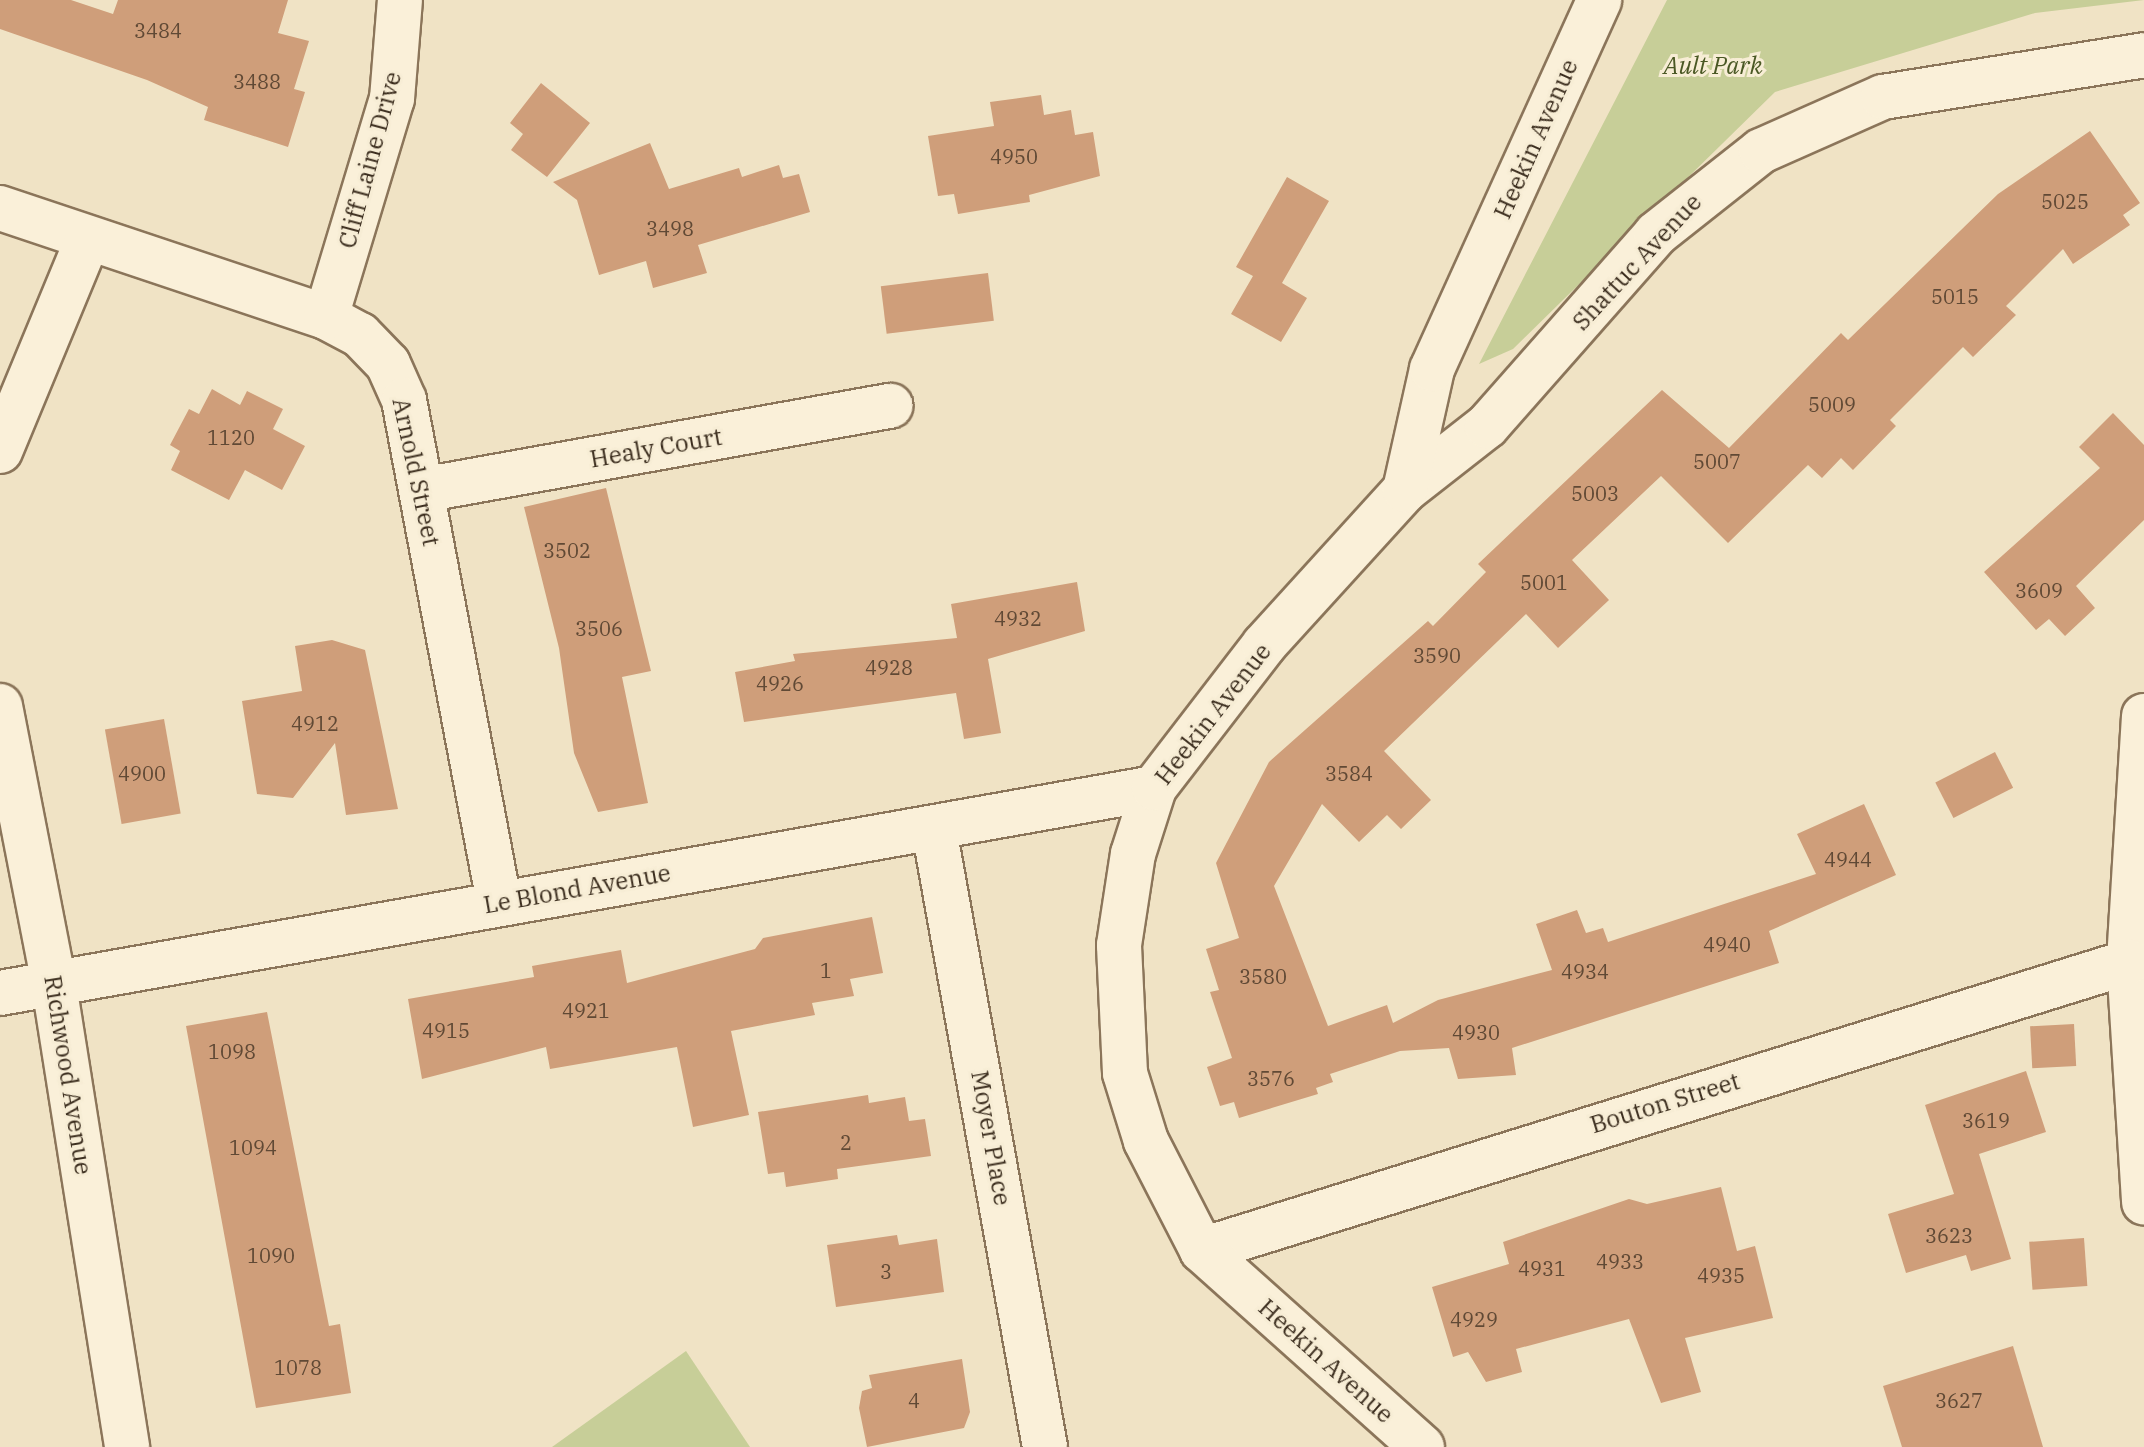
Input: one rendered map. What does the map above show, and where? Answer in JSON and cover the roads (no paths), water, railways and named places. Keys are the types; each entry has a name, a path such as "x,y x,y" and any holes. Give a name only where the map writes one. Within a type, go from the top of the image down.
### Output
{"street":[{"name":"Cliff Laine Drive","path":"326,317 392,99 400,0"},
{"name":"Heekin Avenue","path":"1422,1447 1202,1250 1146,1141 1125,1073 1118,1014 1119,945 1133,854 1154,788 1264,645 1405,490 1432,369 1599,0"},
{"name":"Shattuc Avenue","path":"1405,490 1487,426 1656,234 1761,151 1883,97 2140,61"},
{"name":"Arnold Street","path":"0,208 326,317 360,335 388,364 404,400 499,902"},
{"path":"0,451 88,239"},
{"name":"Healy Court","path":"422,490 891,406"},
{"name":"Richwood Avenue","path":"0,706 54,985 127,1447"},
{"path":"2144,716 2129,962 2144,1203"},
{"name":"Le Blond Avenue","path":"0,993 1154,788"},
{"name":"Moyer Place","path":"934,829 1045,1447"},
{"name":"Bouton Street","path":"1202,1250 2129,962"}],"park label":[{"name":"Ault Park","path":"1713,66"}]}
